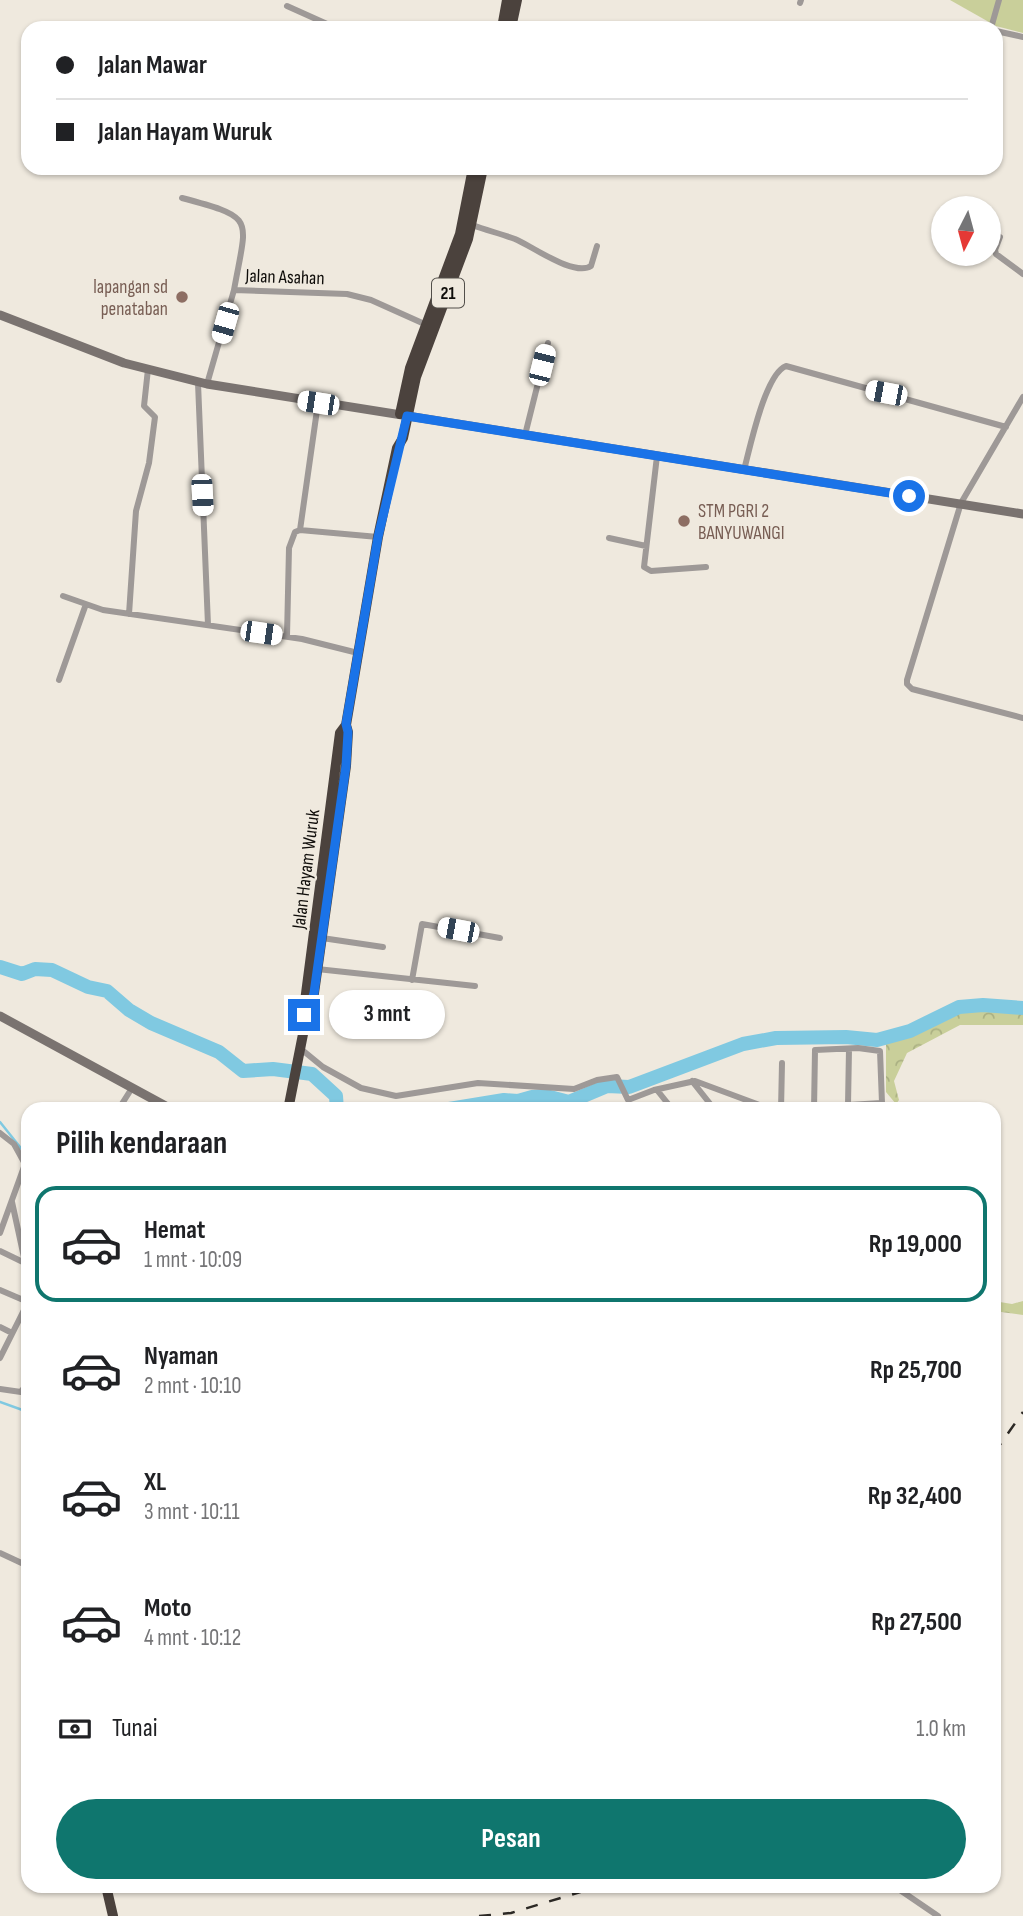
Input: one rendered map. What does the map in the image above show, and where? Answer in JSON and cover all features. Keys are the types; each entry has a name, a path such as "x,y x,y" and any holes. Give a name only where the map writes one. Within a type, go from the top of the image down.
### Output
{"highway":[{"path":"503,21 507,0"},
{"path":"513,21 517,0"},
{"name":"21","path":"403,416 460,234 472,175"},
{"name":"21","path":"403,416 403,396 410,368 472,225 482,175"},
{"name":"Jalan Hayam Wuruk","path":"290,1102 306,1019 311,1009 322,938 346,766 346,724 378,537 397,448 403,438 403,416"},
{"name":"Jalan Hayam Wuruk","path":"306,1019 304,1009 340,733 346,724"},
{"path":"108,1893 113,1916"}],"street":[{"path":"993,21 999,0"},
{"path":"287,6 320,21"},
{"path":"1003,33 1023,37"},
{"path":"182,198 220,208 241,220 244,227 243,239 234,290"},
{"path":"472,225 515,240 547,257 581,269 591,266 597,246"},
{"path":"1001,258 1023,275"},
{"name":"Jalan Asahan","path":"208,625 203,383 234,290 347,294 371,299 430,327"},
{"path":"0,315 102,355 203,383 1023,514"},
{"path":"525,435 548,343"},
{"path":"744,470 769,387 779,370 786,366 1006,427"},
{"path":"129,614 136,511 149,463 155,419 144,406 148,369"},
{"path":"1023,397 961,503 907,684 912,689 1023,718"},
{"path":"287,636 290,541 297,531 318,403"},
{"path":"657,456 644,565 647,570 706,567"},
{"path":"297,531 378,537"},
{"path":"609,538 646,546"},
{"path":"63,596 129,614 287,636 358,653"},
{"path":"59,680 86,604"},
{"path":"412,980 422,924 500,938"},
{"path":"322,938 383,947"},
{"path":"317,969 475,986"},
{"path":"0,1016 158,1102"},
{"path":"846,1102 849,1049"},
{"path":"814,1102 815,1050 849,1049 881,1052 882,1102"},
{"path":"300,1053 361,1088 396,1096 478,1083 574,1089 617,1076 626,1102"},
{"path":"781,1102 782,1063"},
{"path":"626,1097 692,1082 750,1102"},
{"path":"692,1082 708,1102"},
{"path":"123,1102 132,1088"},
{"path":"657,1090 667,1102"},
{"path":"1,1136 14,1144 21,1155"},
{"path":"0,1233 21,1177"},
{"path":"12,1201 21,1241"},
{"path":"0,1251 21,1261"},
{"path":"0,1290 21,1300"},
{"path":"0,1359 21,1316"},
{"path":"0,1327 12,1333"},
{"path":"0,1389 21,1392"},
{"path":"0,1553 21,1563"},
{"path":"904,1893 938,1916"}],"green space":[{"path":"950,0 1023,0 1023,33 1003,28 1003,21 987,21"},
{"path":"983,1005 1023,1008 1023,1025 960,1025 907,1053 894,1081 899,1100 894,1102 886,1092 886,1039 910,1031 959,1007"},
{"path":"1023,1301 1023,1315 1001,1312 1001,1302 1012,1304"}],"waterway":[{"path":"0,967 22,974 35,969 52,970 88,987 107,991 129,1010 151,1023 219,1052 243,1071 273,1069 312,1074 336,1096 336,1102"},
{"path":"569,1102 607,1086 629,1087 743,1044 776,1038 846,1037 877,1040 910,1031 959,1007 983,1005 1023,1008"},
{"path":"492,1102 546,1096 569,1102"},
{"path":"0,1122 21,1148"},
{"path":"0,1402 21,1410"}],"railway":[{"path":"1001,1443 1023,1412"},
{"path":"479,1916 511,1913 577,1893"}],"place":[{"name":"lapangan sd penataban","path":"182,297"},
{"name":"STM PGRI 2 BANYUWANGI","path":"684,521"}],"route":[{"path":"304,1015 306,1019 314,993 346,766 346,724 358,653 378,537 397,448 403,438 407,416 909,496"}]}
